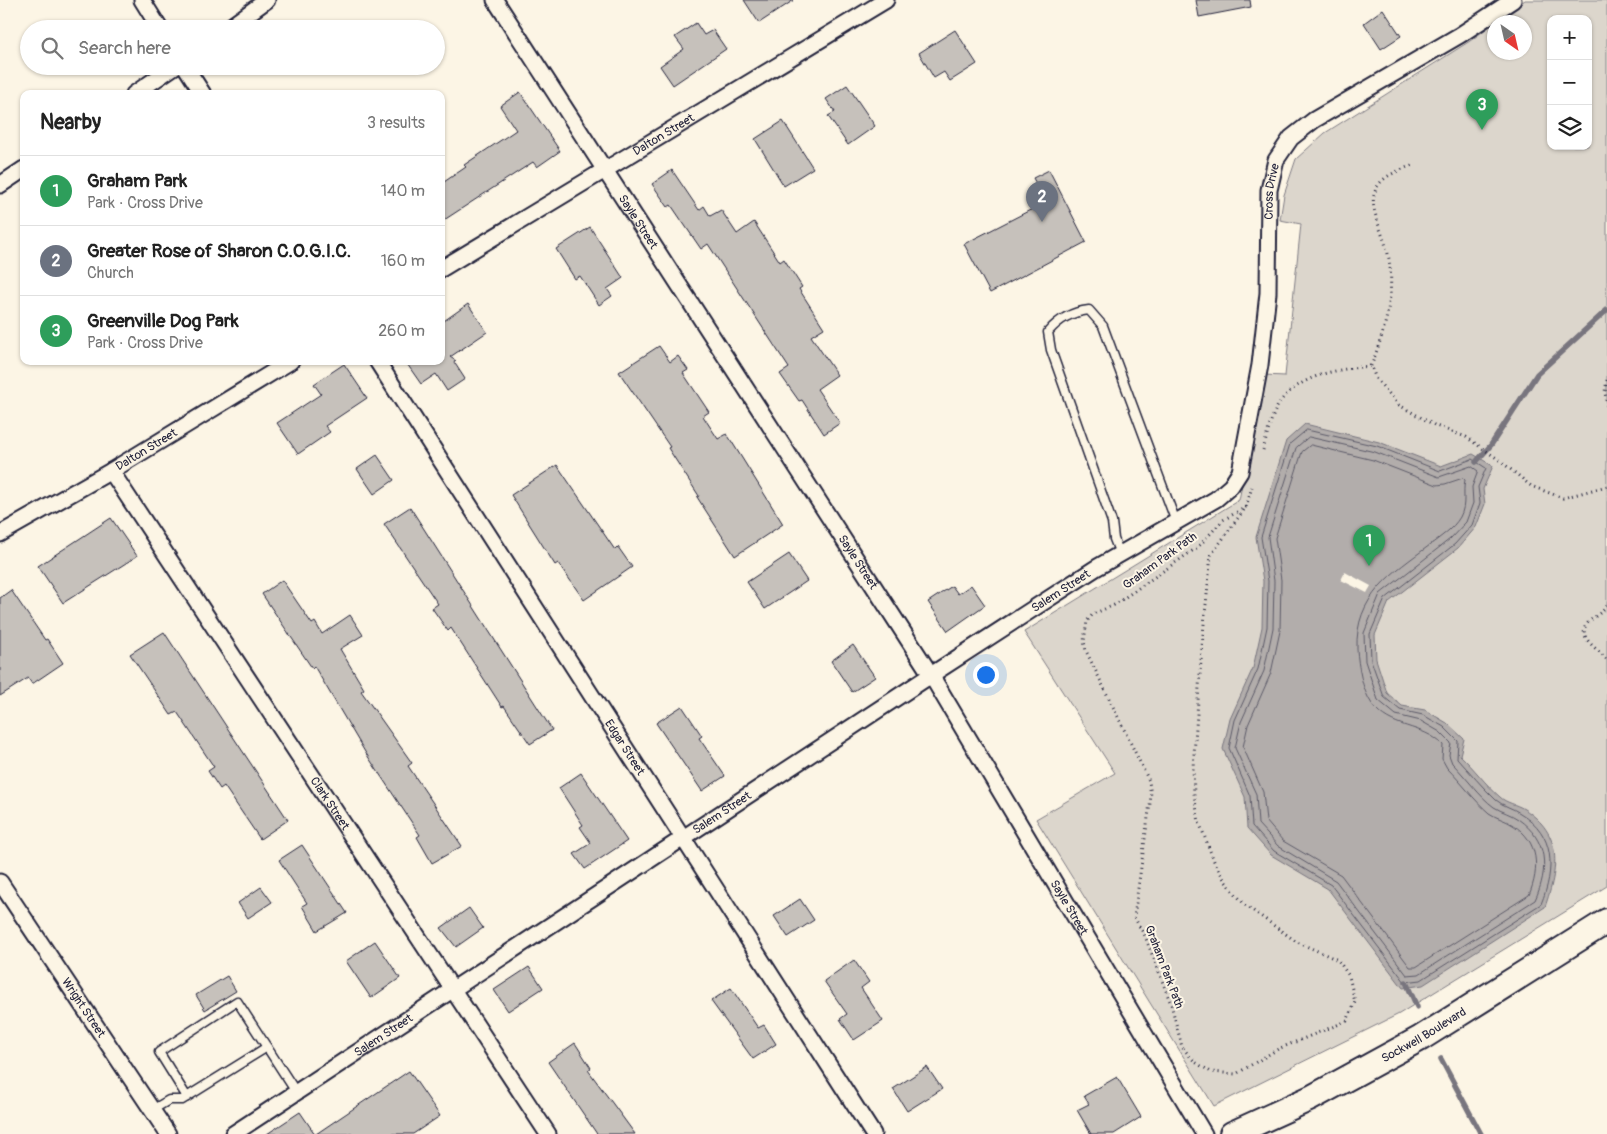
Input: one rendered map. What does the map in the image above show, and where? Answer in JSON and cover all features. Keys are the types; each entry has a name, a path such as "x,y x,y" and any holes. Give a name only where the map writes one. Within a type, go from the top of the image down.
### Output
{"main road":[{"name":"Sockwell Boulevard","path":"1232,1134 1311,1098 1398,1051 1469,1010 1607,921"}],"street":[{"path":"142,0 154,20"},
{"path":"239,20 267,0"},
{"name":"Sayle Street","path":"495,0 931,674 1204,1134"},
{"name":"Dalton Street","path":"445,267 605,168 886,0"},
{"name":"Cross Drive","path":"1216,499 1231,486 1240,472 1260,365 1268,293 1269,190 1276,160 1291,138 1314,120 1460,35 1513,0"},
{"path":"140,90 162,75"},
{"path":"191,75 200,90"},
{"path":"0,185 20,172"},
{"name":"Dalton Street","path":"0,534 111,471 284,365"},
{"name":"Edgar Street","path":"380,365 873,1134"},
{"name":"Clark Street","path":"111,471 451,990 548,1134"},
{"name":"Salem Street","path":"233,1134 931,674 1120,554 1216,499"},
{"name":"Wright Street","path":"0,882 168,1134"}],"lane":[{"path":"1120,554 1114,539 1112,522 1051,350 1048,332 1058,320 1078,311 1089,310 1103,326 1176,522"},
{"path":"188,1097 158,1052 237,1001 296,1092"},
{"path":"152,1110 169,1100 182,1100 188,1097 267,1047"}],"path":[{"path":"1415,164 1386,177 1380,182 1374,196 1388,254 1390,291 1385,330 1371,366 1376,379 1399,405 1436,426 1466,436 1531,486 1563,498 1607,486"},
{"path":"1262,454 1272,419 1284,397 1308,379 1338,370 1371,366"},
{"path":"1607,380 1605,392 1607,407"},
{"name":"Graham Park Path","path":"1246,507 1223,520 1190,552 1114,605 1094,614 1086,621 1084,641 1104,690 1149,780 1151,796 1134,917 1145,936 1171,1004 1182,1048 1195,1062 1211,1072 1236,1074 1278,1048 1347,1021 1355,1002 1349,976 1338,960 1297,942 1245,905 1225,881 1214,861 1199,822 1194,795 1193,767 1212,555 1246,507 1254,481"},
{"path":"1607,606 1586,626 1584,634 1586,640 1600,650 1607,660"}],"shaded area":[{"path":"1525,0 1607,0 1607,886 1399,1014 1214,1106 1036,819 1115,773 1024,632 1239,500 1264,375 1285,376 1301,224 1280,220 1284,195 1296,159 1325,133 1487,28 1487,60 1532,60 1532,15 1505,15"}],"water":[{"path":"1305,424 1379,442 1441,466 1473,454 1493,466 1483,489 1485,504 1476,527 1458,548 1389,602 1375,635 1376,659 1387,693 1402,706 1425,710 1447,723 1464,739 1460,755 1490,787 1502,799 1524,809 1537,819 1552,841 1555,866 1545,907 1423,985 1403,988 1328,889 1271,855 1247,828 1245,797 1223,749 1230,719 1253,668 1262,627 1263,581 1256,537 1286,441"}],"pier":[{"path":"1345,572 1371,586 1367,593 1341,580"}],"building":[{"path":"744,0 794,0 759,23"},
{"path":"1196,0 1250,0 1251,7 1199,17"},
{"path":"1383,9 1401,36 1381,49 1364,23"},
{"path":"696,23 704,35 713,30 726,49 673,85 660,66 684,49 675,37"},
{"path":"955,30 977,64 950,81 944,72 934,78 919,53"},
{"path":"847,85 875,126 848,145 828,116 835,112 826,99"},
{"path":"520,92 560,151 537,167 533,162 445,219 445,181 466,167 464,165 516,130 500,106"},
{"path":"783,121 813,168 784,186 755,139"},
{"path":"672,170 699,210 704,206 710,216 721,210 737,234 754,222 780,262 784,259 802,287 799,289 824,328 811,336 837,375 817,389 840,423 824,434 802,400 799,401 780,374 789,368 708,244 701,249 671,205 668,207 652,184"},
{"path":"1049,170 1086,242 990,293 964,244 1046,202 1033,178"},
{"path":"590,227 623,278 607,289 612,296 599,305 580,276 575,279 556,249"},
{"path":"468,304 487,332 450,357 456,361 454,362 465,379 447,391 436,374 421,384 408,365 445,365 445,320"},
{"path":"659,346 670,362 678,356 688,370 683,373 709,412 703,416 718,439 727,434 783,524 735,556 697,497 699,496 668,448 670,447 619,372"},
{"path":"345,365 367,398 325,426 330,432 298,454 277,423 321,394 314,384"},
{"path":"377,455 394,480 374,494 357,469"},
{"path":"557,465 615,550 618,547 632,567 584,600 558,563 555,565 511,495"},
{"path":"410,507 552,730 530,744 504,706 502,707 451,628 448,631 432,608 438,604 384,524"},
{"path":"111,518 137,556 63,603 38,566"},
{"path":"789,554 807,581 765,609 747,582"},
{"path":"282,580 312,624 315,622 322,634 350,615 363,635 340,649 364,689 361,691 412,763 408,766 462,846 432,863 417,837 420,835 365,752 314,666 312,668 262,594"},
{"path":"971,585 985,605 948,631 928,602 952,586 958,594"},
{"path":"11,590 63,663 32,684 28,678 0,696 0,598"},
{"path":"164,632 288,820 260,839 224,786 220,789 208,771 214,767 177,712 171,715 130,654"},
{"path":"853,645 875,677 852,692 831,661"},
{"path":"682,706 702,736 699,738 725,776 702,791 656,723"},
{"path":"581,773 627,841 585,869 574,854 591,843 580,827 583,825 559,788"},
{"path":"302,845 347,913 317,931 302,906 307,903 279,860"},
{"path":"261,887 272,902 248,918 238,903"},
{"path":"800,899 814,920 788,937 774,916"},
{"path":"469,908 483,928 456,947 441,928"},
{"path":"375,941 400,978 371,998 346,961"},
{"path":"854,960 869,982 861,988 883,1021 854,1040 840,1019 847,1014 824,981"},
{"path":"529,967 543,988 508,1011 494,990"},
{"path":"227,976 236,991 205,1010 196,995"},
{"path":"731,988 758,1028 764,1025 776,1044 753,1059 711,1001"},
{"path":"575,1043 591,1068 588,1070 635,1134 597,1134 548,1062"},
{"path":"927,1067 942,1089 907,1111 893,1089"},
{"path":"409,1071 440,1116 413,1134 316,1134"},
{"path":"1117,1077 1141,1117 1114,1134 1091,1134 1077,1110 1089,1104 1084,1096"},
{"path":"300,1112 315,1134 267,1134"}],"waterway":[{"path":"1476,462 1491,445 1537,374 1607,310"},
{"path":"1406,982 1417,1007"},
{"path":"1441,1059 1481,1134"}],"place":[{"name":"Greenville Dog Park","path":"1482,130"},
{"name":"Greater Rose of Sharon C.O.G.I.C.","path":"1042,222"},
{"name":"Graham Park","path":"1369,566"}]}
